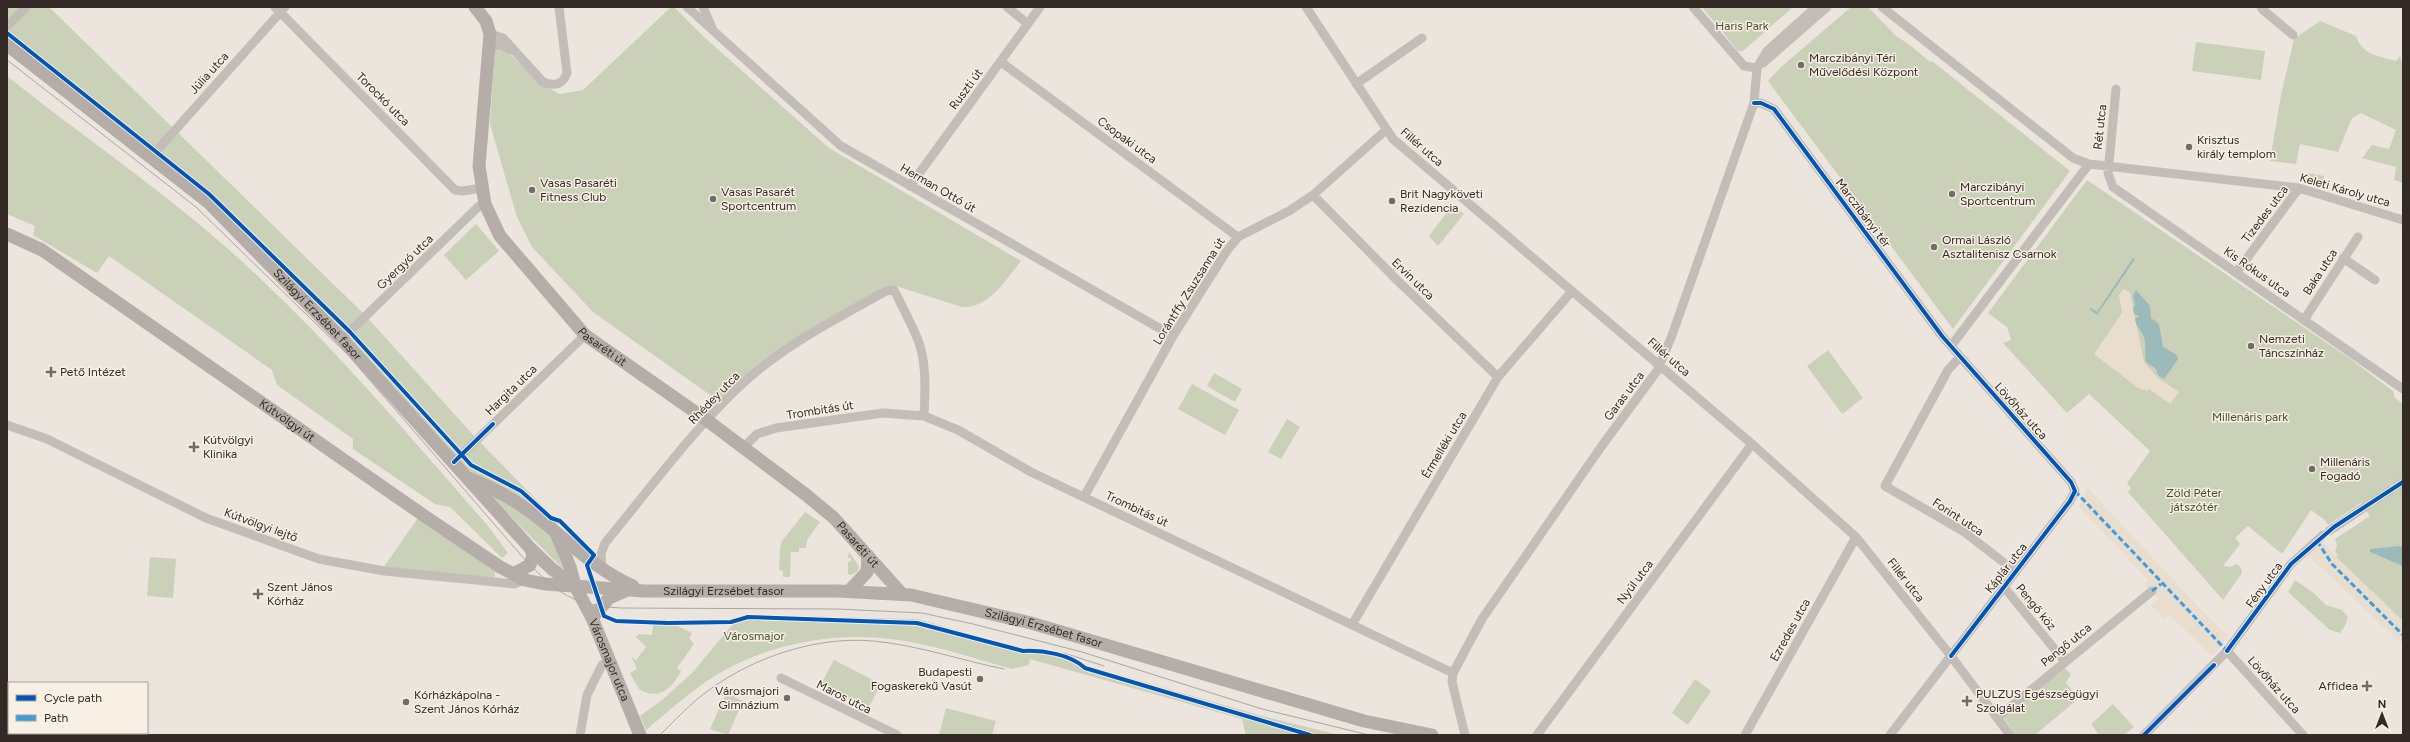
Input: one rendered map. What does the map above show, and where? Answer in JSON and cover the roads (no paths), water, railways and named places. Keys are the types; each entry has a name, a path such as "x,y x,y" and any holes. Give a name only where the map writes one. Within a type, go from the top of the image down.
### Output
{"main road":[{"name":"Pasaréti út","path":"475,7 486,21 490,39 479,156 481,188 485,204 494,227 503,240 585,335 744,447 834,518 902,594"},
{"name":"Szilágyi Erzsébet fasor","path":"7,45 152,156 209,203 342,339 531,549 552,569 575,586 644,591 849,591 902,594 1031,624 1323,710 1432,735"},
{"name":"Kútvölgyi út","path":"7,234 42,250 318,443 519,577 545,584 575,586"},
{"name":"Szilágyi Erzsébet fasor","path":"466,476 505,494 602,570 644,591"},
{"path":"556,533 570,567 575,586"},
{"path":"519,577 530,565 533,556 531,549"},
{"path":"849,591 867,572 868,556"},
{"name":"Városmajor utca","path":"575,586 592,618 636,733"},
{"path":"592,618 609,598 627,590"}],"street":[{"path":"7,26 26,7"},
{"path":"490,39 503,38 543,82 550,85 559,84 564,80 567,72 559,7"},
{"name":"Herman Ottó út","path":"687,7 841,146 1173,336"},
{"name":"Herman Ottó út","path":"703,7 713,31"},
{"path":"1007,7 1028,24"},
{"name":"Ruszti út","path":"910,186 1040,7"},
{"name":"Fillér utca","path":"1306,7 1393,139 1660,365 1856,536 1951,656 2010,735"},
{"path":"1693,7 1744,66 1757,68 1827,7"},
{"path":"1754,103 1757,68 1767,51 1816,7"},
{"path":"1882,7 2073,158 2089,164 1951,346"},
{"path":"2261,7 2262,10 2293,35"},
{"name":"Júlia utca","path":"152,156 280,9"},
{"name":"Torockó utca","path":"280,9 455,190 463,191 481,188"},
{"path":"1356,84 1422,38"},
{"name":"Csopaki utca","path":"1001,62 1238,237"},
{"name":"Rét utca","path":"2108,168 2116,90"},
{"name":"Marczibányi tér","path":"1754,103 1774,109 1951,346"},
{"name":"Garas utca","path":"1453,673 1482,619 1660,365 1672,338 1754,103"},
{"name":"Lorántffy Zsuzsanna út","path":"1084,497 1173,336 1226,252 1238,237 1289,211 1313,195 1386,130"},
{"name":"Keleti Károly utca","path":"2089,164 2108,168 2299,188 2403,220"},
{"name":"Kis Rókus utca","path":"2108,168 2113,187 2403,389"},
{"name":"Tizedes utca","path":"2236,273 2299,188"},
{"name":"Ervin utca","path":"1313,195 1397,280 1498,377"},
{"name":"Gyergyó utca","path":"342,339 475,210 485,204"},
{"name":"Baka utca","path":"2304,320 2358,237"},
{"path":"2343,258 2375,280"},
{"name":"Rhédey utca","path":"602,570 601,554 605,543 708,421 742,385 800,340 886,291 894,290 919,341 925,385 924,416"},
{"name":"Érmelléki utca","path":"1353,623 1498,377 1572,291"},
{"name":"Hargita utca","path":"454,462 585,335"},
{"name":"Lövőház utca","path":"1951,346 2071,482 2075,491"},
{"name":"Forint utca","path":"1960,357 1948,370 1885,486 1963,531 2016,572"},
{"name":"Trombitás út","path":"744,447 757,434 776,428 883,413 924,416 958,430 1031,472 1353,623 1453,673"},
{"name":"Kútvölgyi lejtő","path":"7,425 48,439 206,518 332,563 384,571 514,584 519,577"},
{"name":"Nyúl utca","path":"1537,735 1752,444"},
{"name":"Káplár utca","path":"1890,735 2070,501 2075,491"},
{"name":"Fény utca","path":"2144,735 2227,652 2291,564 2326,533 2362,509"},
{"name":"Ezredes utca","path":"1745,735 1856,536"},
{"name":"Pengő köz","path":"2004,587 2065,662"},
{"name":"Pengő utca","path":"1997,718 2152,591"},
{"name":"Lövőház utca","path":"2227,652 2304,735"},
{"path":"580,735 587,695 602,665 610,662"},
{"path":"1453,673 1452,682 1465,735"},
{"name":"Maros utca","path":"782,678 897,735"}],"water":[{"path":"2133,258 2135,259 2097,315 2089,309 2091,308 2097,312"},
{"path":"2136,290 2150,306 2151,318 2159,324 2163,347 2177,355 2178,359 2164,379 2158,375 2156,369 2146,362 2144,338 2136,324 2135,319 2139,316 2134,314 2133,308 2135,305 2133,296"},
{"path":"2399,546 2403,548 2403,566 2370,552 2370,549"}],"tunnel":[{"path":"2362,509 2403,482"}],"tram line":[{"path":"7,60 196,207 349,356 526,561 548,582 567,596 590,604 620,608 837,609 922,613 973,624 1082,652 1262,709 1369,735"},
{"path":"660,735 696,700 727,678 766,659 787,651 808,646 852,640 873,641 922,649 1004,669"},
{"path":"1064,653 1104,666"}],"place":[{"name":"Marczibányi Téri Művelődési Központ","path":"1801,65"},
{"name":"Krisztus király templom","path":"2189,147"},
{"name":"Vasas Pasaréti Fitness Club","path":"532,190"},
{"name":"Marczibányi Sportcentrum","path":"1952,194"},
{"name":"Vasas Pasarét Sportcentrum","path":"713,199"},
{"name":"Brit Nagyköveti Rezidencia","path":"1392,201"},
{"name":"Ormai László Asztalitenisz Csarnok","path":"1934,247"},
{"name":"Nemzeti Táncszínház","path":"2251,346"},
{"name":"Pető Intézet","path":"51,372"},
{"name":"Kútvölgyi Klinika","path":"194,447"},
{"name":"Millenáris Fogadó","path":"2312,469"},
{"name":"Szent János Kórház","path":"258,594"},
{"name":"Budapesti Fogaskerekű Vasút","path":"980,679"},
{"name":"Affidea","path":"2367,686"},
{"name":"Városmajori Gimnázium","path":"787,698"},
{"name":"PULZUS Egészségügyi Szolgálat","path":"1967,701"},
{"name":"Kórházkápolna - Szent János Kórház","path":"406,702"}],"park label":[{"name":"Haris Park","path":"1742,26"},
{"name":"Millenáris park","path":"2250,417"},
{"name":"Zöld Péter játszótér","path":"2194,500"},
{"name":"Városmajor","path":"754,636"}]}
